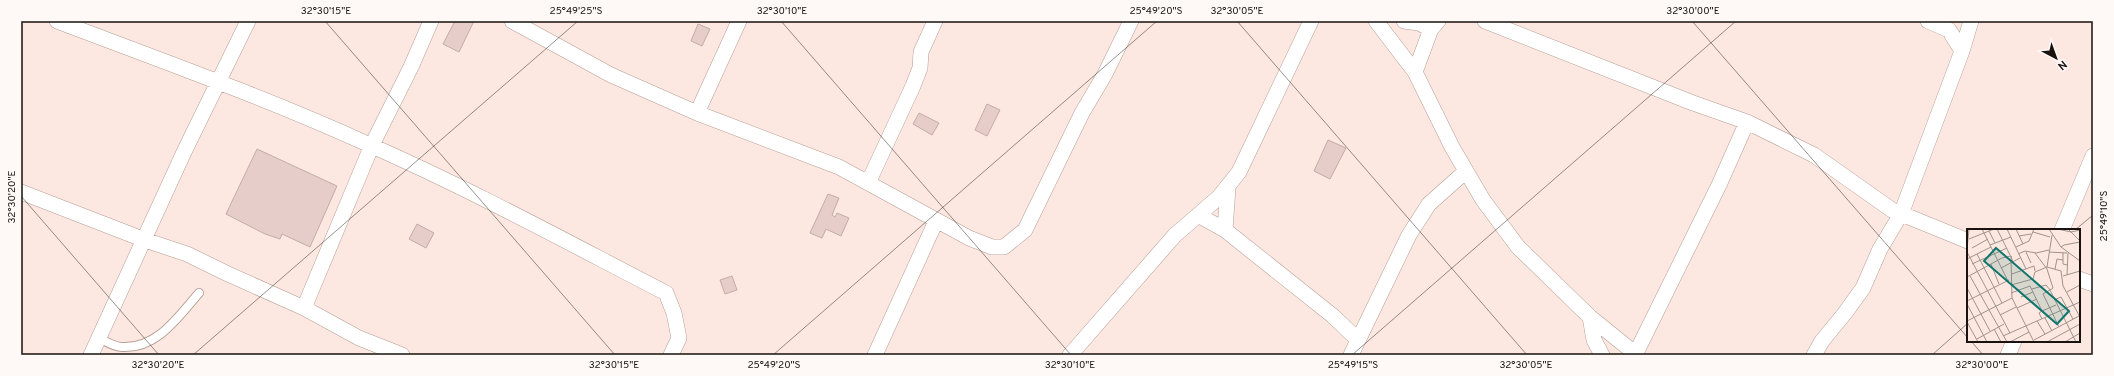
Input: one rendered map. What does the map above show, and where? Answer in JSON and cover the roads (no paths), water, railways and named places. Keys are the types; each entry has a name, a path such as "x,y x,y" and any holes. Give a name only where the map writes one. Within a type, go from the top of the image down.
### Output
{"street":[{"path":"57,21 219,82 372,145 462,188 666,293 674,313 679,338 672,355"},
{"path":"91,355 184,152 248,21"},
{"path":"304,308 372,145 411,66 431,21"},
{"path":"512,21 611,75 697,113 839,167 936,221 969,238 992,247 1004,247 1025,230 1082,113 1105,74 1131,21"},
{"path":"697,113 739,21"},
{"path":"868,182 913,86 920,68 921,52 935,21"},
{"path":"1070,355 1175,235 1228,188 1239,172 1310,21"},
{"path":"1376,21 1415,72 1452,147 1482,200 1518,247 1590,317 1636,355 1715,192 1747,122"},
{"path":"1404,21 1435,25 1415,72"},
{"path":"1485,21 1693,103 1747,122 1814,155 1892,210 1967,241"},
{"path":"1928,21 1948,30 1962,51"},
{"path":"1948,30 1969,21"},
{"path":"1814,355 1822,341 1845,313 1862,288 1880,249 1901,214 1962,51 1969,21"},
{"path":"2062,229 2093,156"},
{"path":"1351,355 1408,235 1429,204 1466,171"},
{"path":"1225,230 1228,188"},
{"path":"21,192 145,240 187,254 304,308 359,338 402,355"},
{"path":"1198,215 1225,230 1333,316 1358,340"},
{"path":"875,355 936,221"},
{"path":"2080,279 2093,284"},
{"path":"1590,317 1594,340 1602,355"},
{"path":"2008,355 2014,342"}],"lane":[{"path":"99,338 120,347 140,345 159,336 170,327 199,293"}]}
